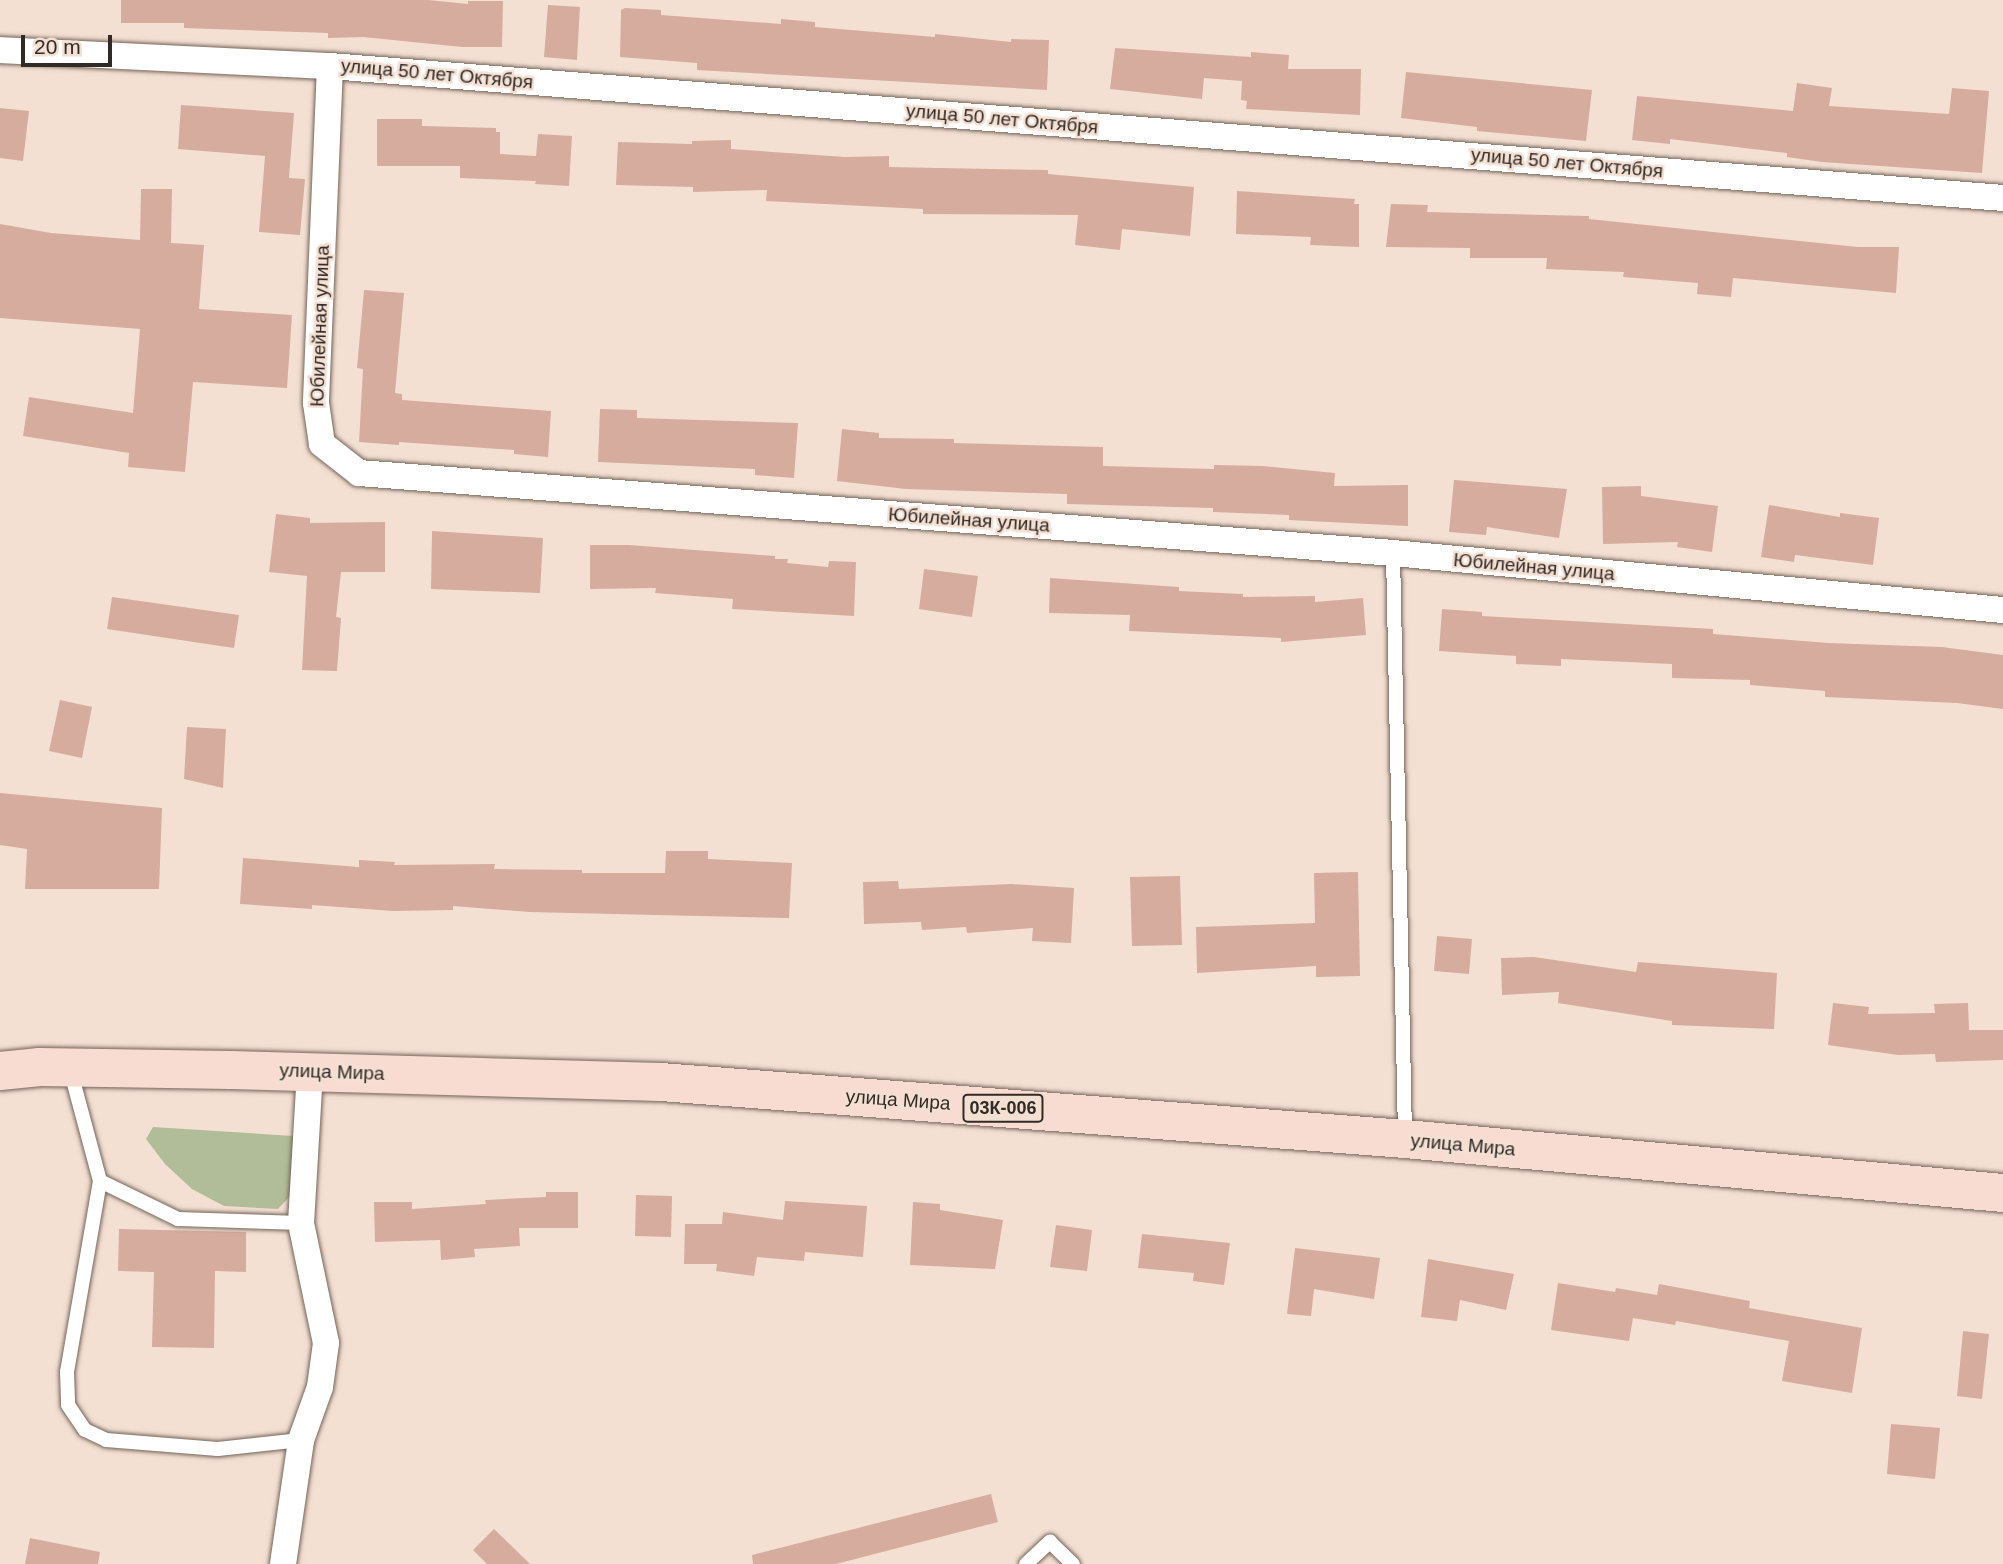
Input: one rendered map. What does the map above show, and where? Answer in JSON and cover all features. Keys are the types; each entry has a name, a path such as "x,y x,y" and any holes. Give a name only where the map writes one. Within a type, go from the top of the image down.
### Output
{"main road":[{"name":"улица Мира","path":"0,1071 70,1068 661,1082 1405,1139 2003,1193"}],"street":[{"name":"улица 50 лет Октября","path":"0,50 330,66 2003,198"},
{"name":"Юбилейная улица","path":"330,66 316,403 322,444 359,473 1393,553 2003,610"},
{"path":"283,1564 301,1440 320,1387 326,1343 301,1223 310,1072"}],"lane":[{"path":"1393,553 1405,1139"},
{"path":"70,1068 100,1181 67,1372 68,1405 85,1430 106,1440 218,1449 301,1440"},
{"path":"100,1181 178,1219 301,1223"},
{"path":"1026,1564 1050,1542 1073,1564"}],"green space":[{"path":"153,1127 293,1136 298,1170 292,1194 278,1209 224,1206 192,1189 165,1164 146,1139"}],"building":[{"path":"121,0 428,0 468,4 468,1 503,1 502,47 462,47 363,37 328,38 328,33 184,28 184,23 121,23"},
{"path":"548,5 580,7 577,60 544,57"},
{"path":"621,10 661,10 661,15 781,24 781,19 815,22 815,27 935,37 935,34 1011,42 1011,39 1049,40 1047,90 697,70 697,63 620,57"},
{"path":"1115,48 1251,57 1251,52 1289,55 1288,69 1361,69 1360,115 1246,109 1247,101 1241,100 1242,81 1204,78 1202,99 1110,89"},
{"path":"1406,72 1592,90 1586,141 1477,131 1477,127 1401,118"},
{"path":"1797,83 1832,88 1829,106 1949,114 1952,88 1989,91 1982,173 1822,162 1787,157 1787,153 1670,139 1670,144 1632,140 1637,96 1793,111"},
{"path":"181,105 294,113 289,178 305,179 300,235 259,232 265,156 178,149"},
{"path":"0,108 29,111 23,161 0,158"},
{"path":"377,119 422,119 422,126 496,128 496,132 500,132 500,154 536,156 538,134 572,136 569,186 535,184 536,181 460,178 460,166 377,166"},
{"path":"731,140 731,149 845,157 889,156 889,167 1048,170 1048,174 1194,187 1190,236 1122,229 1120,250 1075,245 1078,215 923,214 923,209 766,201 767,190 693,192 693,187 616,185 618,142 692,144 692,141"},
{"path":"141,189 172,189 171,243 204,245 199,309 292,315 287,388 193,382 185,472 128,467 129,453 23,436 29,397 133,413 140,329 0,318 0,224 51,233 140,240"},
{"path":"1237,191 1355,199 1354,204 1359,204 1359,247 1310,245 1311,237 1236,234"},
{"path":"1391,204 1428,205 1427,212 1589,216 1589,219 1858,247 1899,247 1896,293 1733,278 1731,297 1697,294 1698,283 1623,277 1624,272 1546,269 1547,258 1470,258 1470,248 1386,247"},
{"path":"364,290 404,293 395,393 402,394 402,400 551,411 548,457 514,454 514,450 359,442 363,369 357,368"},
{"path":"600,409 637,410 637,418 798,423 794,478 755,475 755,469 598,462"},
{"path":"842,429 879,433 879,438 1103,447 1103,466 1214,469 1214,465 1263,466 1335,473 1334,486 1408,485 1408,526 1289,520 1289,515 1213,512 1213,508 1067,504 1067,494 906,489 837,481"},
{"path":"1454,480 1567,489 1559,538 1487,527 1486,535 1449,532"},
{"path":"1641,486 1641,496 1718,506 1712,552 1677,547 1678,542 1603,544 1602,487"},
{"path":"1769,505 1840,517 1840,513 1879,518 1873,565 1795,555 1794,562 1761,557"},
{"path":"276,514 310,518 310,523 385,522 385,572 341,572 336,617 341,618 337,671 302,670 307,576 269,572"},
{"path":"432,531 543,538 540,593 431,589"},
{"path":"590,545 629,545 775,556 775,559 788,559 787,563 828,567 829,561 856,562 854,616 732,609 733,599 655,593 656,588 590,589"},
{"path":"924,569 978,576 972,617 919,609"},
{"path":"1050,578 1179,587 1179,591 1243,594 1243,597 1315,596 1315,602 1363,598 1366,635 1281,642 1281,638 1129,631 1130,615 1049,613"},
{"path":"112,597 239,615 234,648 107,629"},
{"path":"1442,609 1482,612 1482,616 1713,629 1713,634 1828,643 1942,647 2003,655 2003,709 1957,703 1825,697 1825,691 1750,685 1750,680 1672,678 1672,664 1561,659 1561,666 1516,664 1516,656 1439,651"},
{"path":"60,700 92,707 82,758 49,751"},
{"path":"187,727 226,729 223,788 184,779"},
{"path":"0,793 162,808 159,889 25,889 27,849 0,845"},
{"path":"666,851 708,851 708,859 792,863 789,918 529,912 453,906 453,910 393,911 312,905 312,909 240,904 243,858 359,867 359,860 395,862 394,865 495,864 494,869 582,870 582,873 665,873"},
{"path":"1358,872 1360,976 1316,977 1316,966 1197,973 1196,927 1315,923 1314,873"},
{"path":"1180,876 1182,945 1132,946 1130,877"},
{"path":"898,881 899,889 1011,884 1074,888 1071,943 1032,941 1033,928 967,933 966,927 922,930 921,922 864,924 863,882"},
{"path":"1437,936 1472,939 1469,974 1434,971"},
{"path":"1534,957 1636,972 1638,962 1777,973 1774,1029 1672,1025 1672,1021 1558,1003 1559,992 1502,995 1501,958"},
{"path":"1833,1003 1869,1007 1868,1014 1935,1013 1934,1004 1968,1003 1969,1030 2003,1030 2003,1060 1936,1062 1935,1054 1898,1055 1828,1045"},
{"path":"546,1192 578,1192 578,1228 519,1228 520,1246 474,1249 475,1257 441,1260 440,1240 375,1242 374,1202 412,1202 412,1209 486,1204 485,1200 546,1197"},
{"path":"636,1195 672,1196 671,1237 635,1236"},
{"path":"785,1201 867,1206 863,1257 805,1252 804,1261 757,1257 754,1276 716,1271 717,1264 684,1264 685,1224 722,1224 723,1212 783,1220"},
{"path":"913,1202 940,1204 940,1210 1003,1220 995,1269 910,1265"},
{"path":"1056,1225 1092,1230 1087,1271 1050,1267"},
{"path":"119,1229 246,1232 246,1272 215,1271 214,1348 152,1347 154,1272 118,1271"},
{"path":"1142,1234 1230,1243 1224,1285 1193,1281 1194,1273 1138,1268"},
{"path":"1295,1248 1380,1258 1374,1299 1314,1289 1311,1316 1287,1314"},
{"path":"1428,1259 1514,1274 1506,1310 1460,1300 1457,1321 1421,1317"},
{"path":"1558,1283 1657,1295 1659,1284 1750,1301 1749,1308 1862,1328 1852,1393 1782,1381 1789,1341 1676,1321 1675,1325 1633,1318 1629,1341 1551,1330"},
{"path":"1963,1331 1989,1334 1982,1399 1957,1396"},
{"path":"1891,1424 1940,1428 1935,1479 1887,1474"},
{"path":"991,1494 998,1522 836,1564 753,1564 752,1555"},
{"path":"494,1529 530,1564 487,1564 473,1550"},
{"path":"30,1538 100,1552 98,1564 25,1564"}]}
